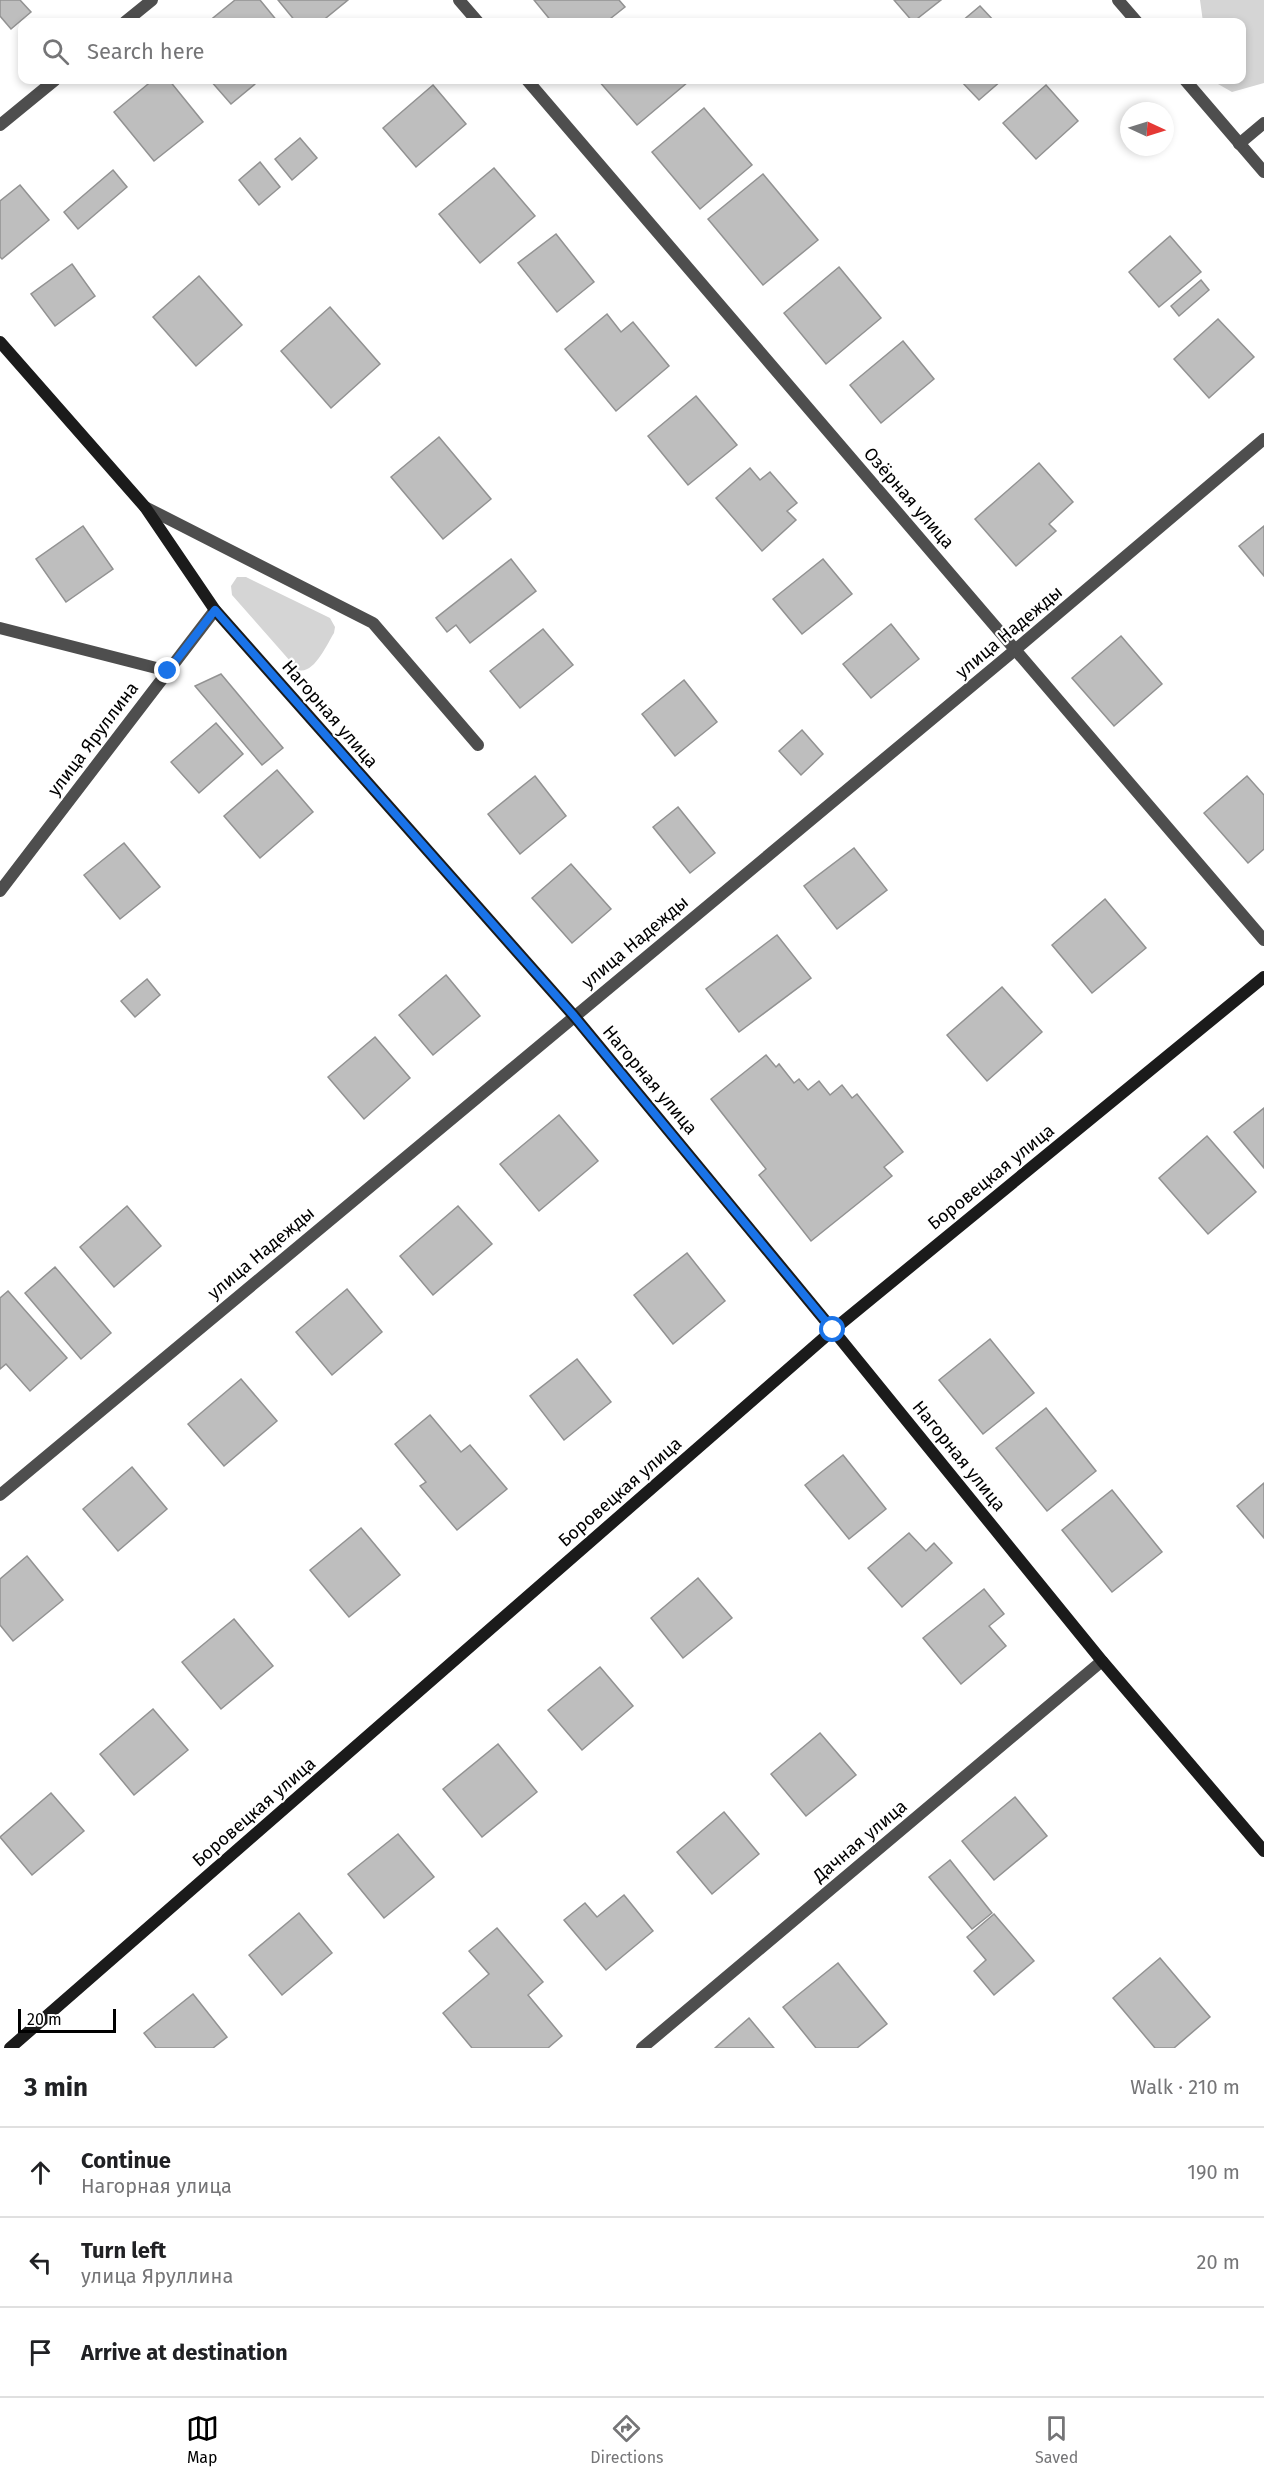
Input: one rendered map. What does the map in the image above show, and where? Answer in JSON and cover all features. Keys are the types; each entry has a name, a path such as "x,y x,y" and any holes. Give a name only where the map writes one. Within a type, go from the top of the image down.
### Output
{"street":[{"path":"130,18 152,0"},
{"path":"459,0 475,18"},
{"path":"1118,0 1134,18"},
{"path":"0,125 50,84"},
{"name":"Озёрная улица","path":"530,84 1264,940"},
{"path":"1188,84 1264,172"},
{"path":"1239,144 1264,123"},
{"name":"Нагорная улица","path":"0,342 144,507 215,610 574,1016 833,1330 1101,1661 1264,1851"},
{"name":"улица Надежды","path":"0,1495 1016,650 1264,439"},
{"path":"144,507 373,623 478,745"},
{"name":"улица Яруллина","path":"0,891 215,610"},
{"path":"0,628 168,671"},
{"name":"Боровецкая улица","path":"10,2048 833,1330 1264,977"},
{"name":"Дачная улица","path":"642,2048 1101,1661"}],"shaded area":[{"path":"1200,0 1264,0 1264,83 1232,92 1218,84 1246,84 1246,18 1202,18"},
{"path":"237,577 246,577 330,618 335,627 334,633 315,663 309,668 298,670 232,595 231,586"}],"building":[{"path":"0,0 20,0 31,12 24,18 18,18 18,23 11,29 0,16"},
{"path":"235,0 260,0 275,18 213,18"},
{"path":"278,0 348,0 326,18 293,18"},
{"path":"534,0 619,0 625,7 611,18 549,18"},
{"path":"894,0 941,0 918,18 910,18"},
{"path":"980,6 991,18 966,18"},
{"path":"148,84 172,84 203,122 154,161 114,112"},
{"path":"214,84 255,84 231,104"},
{"path":"601,84 686,84 637,125"},
{"path":"964,84 997,84 979,100"},
{"path":"433,85 466,124 416,167 383,128"},
{"path":"1046,85 1078,121 1036,159 1003,123"},
{"path":"704,108 752,165 700,209 652,152"},
{"path":"300,138 317,158 292,180 275,159"},
{"path":"260,162 280,187 259,205 239,180"},
{"path":"494,168 535,216 480,263 439,214"},
{"path":"113,170 127,187 78,229 64,212"},
{"path":"763,174 818,240 763,285 708,219"},
{"path":"20,185 49,220 2,259 0,257 0,201"},
{"path":"556,234 594,282 557,312 518,263"},
{"path":"1170,236 1201,272 1159,307 1129,272"},
{"path":"72,264 95,296 55,326 31,294"},
{"path":"839,267 881,318 826,364 784,313"},
{"path":"199,276 242,325 196,366 153,317"},
{"path":"1201,280 1209,290 1179,316 1171,306"},
{"path":"330,307 380,364 331,408 281,351"},
{"path":"607,314 621,332 633,322 669,366 616,411 565,349"},
{"path":"1218,319 1254,357 1209,398 1174,359"},
{"path":"903,341 934,379 881,423 850,385"},
{"path":"696,396 737,445 688,485 648,436"},
{"path":"439,437 491,499 443,539 391,477"},
{"path":"1039,463 1073,502 1049,524 1056,531 1016,566 975,519"},
{"path":"750,468 760,480 770,472 797,503 787,511 796,520 762,551 716,498"},
{"path":"83,526 113,569 66,602 36,559"},
{"path":"1264,526 1264,576 1239,546"},
{"path":"511,559 536,591 470,643 456,625 447,632 436,618"},
{"path":"823,559 852,594 802,634 773,599"},
{"path":"891,624 919,659 871,698 843,664"},
{"path":"543,629 573,665 520,708 490,671"},
{"path":"1121,636 1162,684 1114,726 1072,678"},
{"path":"221,674 283,748 262,765 195,686"},
{"path":"684,680 717,722 675,756 642,714"},
{"path":"216,723 243,754 199,793 171,762"},
{"path":"802,730 823,754 801,775 779,751"},
{"path":"277,770 313,812 260,858 224,816"},
{"path":"535,776 566,816 520,854 488,814"},
{"path":"1247,776 1264,795 1264,849 1248,863 1204,813"},
{"path":"678,807 715,853 690,873 653,827"},
{"path":"124,843 160,887 120,919 84,875"},
{"path":"854,848 887,890 837,929 804,886"},
{"path":"571,864 611,909 572,943 532,898"},
{"path":"1105,899 1146,948 1092,993 1052,945"},
{"path":"777,935 811,978 739,1032 706,989"},
{"path":"446,975 480,1016 433,1055 399,1015"},
{"path":"147,979 160,995 135,1017 121,1001"},
{"path":"1002,987 1042,1032 987,1081 947,1035"},
{"path":"375,1037 410,1078 364,1119 328,1077"},
{"path":"766,1055 776,1067 779,1064 794,1083 799,1079 808,1090 819,1081 830,1095 842,1085 852,1098 857,1094 903,1152 884,1167 892,1176 811,1241 759,1175 766,1169 711,1099"},
{"path":"1264,1108 1264,1168 1234,1132"},
{"path":"559,1115 598,1161 539,1211 500,1164"},
{"path":"1207,1136 1256,1192 1208,1234 1159,1178"},
{"path":"127,1206 161,1246 114,1287 80,1247"},
{"path":"458,1206 492,1244 433,1295 400,1256"},
{"path":"687,1253 725,1301 673,1344 634,1295"},
{"path":"55,1267 111,1333 81,1359 25,1293"},
{"path":"347,1289 382,1332 332,1375 296,1332"},
{"path":"8,1291 67,1358 30,1391 6,1364 0,1369 0,1298"},
{"path":"990,1339 1034,1393 983,1434 939,1380"},
{"path":"577,1359 611,1402 564,1440 530,1396"},
{"path":"241,1379 277,1421 224,1466 188,1424"},
{"path":"1046,1408 1096,1471 1047,1511 996,1448"},
{"path":"430,1415 461,1452 470,1445 507,1489 457,1530 420,1486 426,1482 395,1444"},
{"path":"843,1455 886,1509 849,1539 805,1485"},
{"path":"132,1467 167,1509 118,1551 83,1509"},
{"path":"1264,1483 1264,1538 1237,1506"},
{"path":"1112,1490 1162,1552 1112,1592 1062,1530"},
{"path":"361,1528 400,1575 349,1617 310,1570"},
{"path":"909,1533 926,1551 934,1543 952,1563 902,1607 868,1568"},
{"path":"27,1556 63,1600 13,1641 0,1625 0,1579"},
{"path":"698,1578 732,1618 683,1658 651,1618"},
{"path":"984,1589 1004,1614 989,1626 1006,1646 961,1684 923,1638"},
{"path":"234,1619 273,1666 221,1709 182,1662"},
{"path":"600,1667 633,1706 582,1750 548,1710"},
{"path":"153,1709 188,1750 134,1795 100,1754"},
{"path":"820,1733 856,1775 806,1816 771,1774"},
{"path":"498,1744 537,1792 482,1837 443,1789"},
{"path":"51,1793 84,1831 32,1875 0,1837"},
{"path":"1015,1797 1047,1836 994,1880 962,1841"},
{"path":"724,1812 759,1854 712,1894 677,1852"},
{"path":"398,1834 434,1877 384,1918 348,1874"},
{"path":"950,1860 992,1913 972,1929 929,1877"},
{"path":"624,1895 653,1931 606,1970 564,1920 585,1903 597,1917"},
{"path":"299,1913 332,1953 282,1995 249,1955"},
{"path":"994,1914 1034,1961 994,1995 974,1971 986,1960 967,1937"},
{"path":"497,1928 543,1982 528,1995 562,2036 548,2048 472,2048 443,2013 489,1974 469,1951"},
{"path":"1160,1958 1210,2017 1174,2048 1155,2048 1113,1998"},
{"path":"838,1963 887,2024 857,2048 816,2048 783,2007"},
{"path":"193,1994 227,2037 213,2048 156,2048 144,2033"},
{"path":"749,2018 774,2048 715,2048"}],"route":[{"path":"168,671 215,610 574,1016 833,1330"}]}
